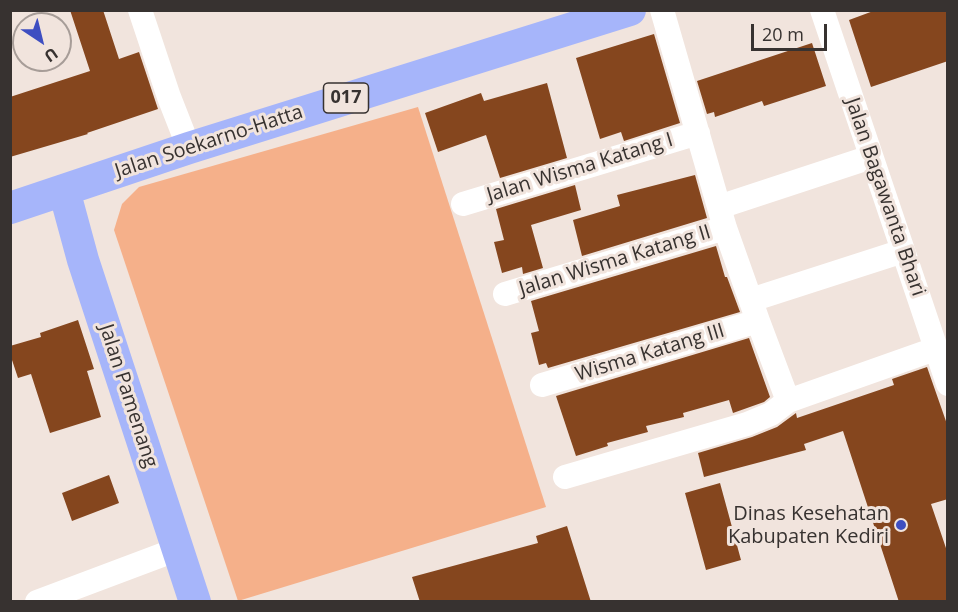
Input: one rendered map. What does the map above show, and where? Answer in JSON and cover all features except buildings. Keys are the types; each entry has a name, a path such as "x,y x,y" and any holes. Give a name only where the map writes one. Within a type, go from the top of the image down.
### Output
{"main road":[{"name":"Jalan Soekarno-Hatta","path":"64,190 189,148 619,12"},
{"name":"017","path":"10,208 64,190"},
{"name":"Jalan Pamenang","path":"64,190 83,260 195,602"}],"street":[{"path":"140,10 189,148"},
{"path":"662,10 722,218 788,400"},
{"name":"Jalan Bagawanta Bhari","path":"822,10 948,384"},
{"name":"Jalan Wisma Katang I","path":"463,204 698,133"},
{"name":"Jalan Wisma Katang II","path":"505,294 722,218 871,157"},
{"name":"Wisma Katang III","path":"542,386 754,311 903,251"},
{"path":"565,477 747,424 771,414 788,400 935,348"},
{"path":"37,602 178,549"}],"shaded area":[{"path":"418,107 546,507 238,601 114,230 122,204 139,187"}],"place":[{"name":"Dinas Kesehatan Kabupaten Kediri","path":"901,525"}]}
